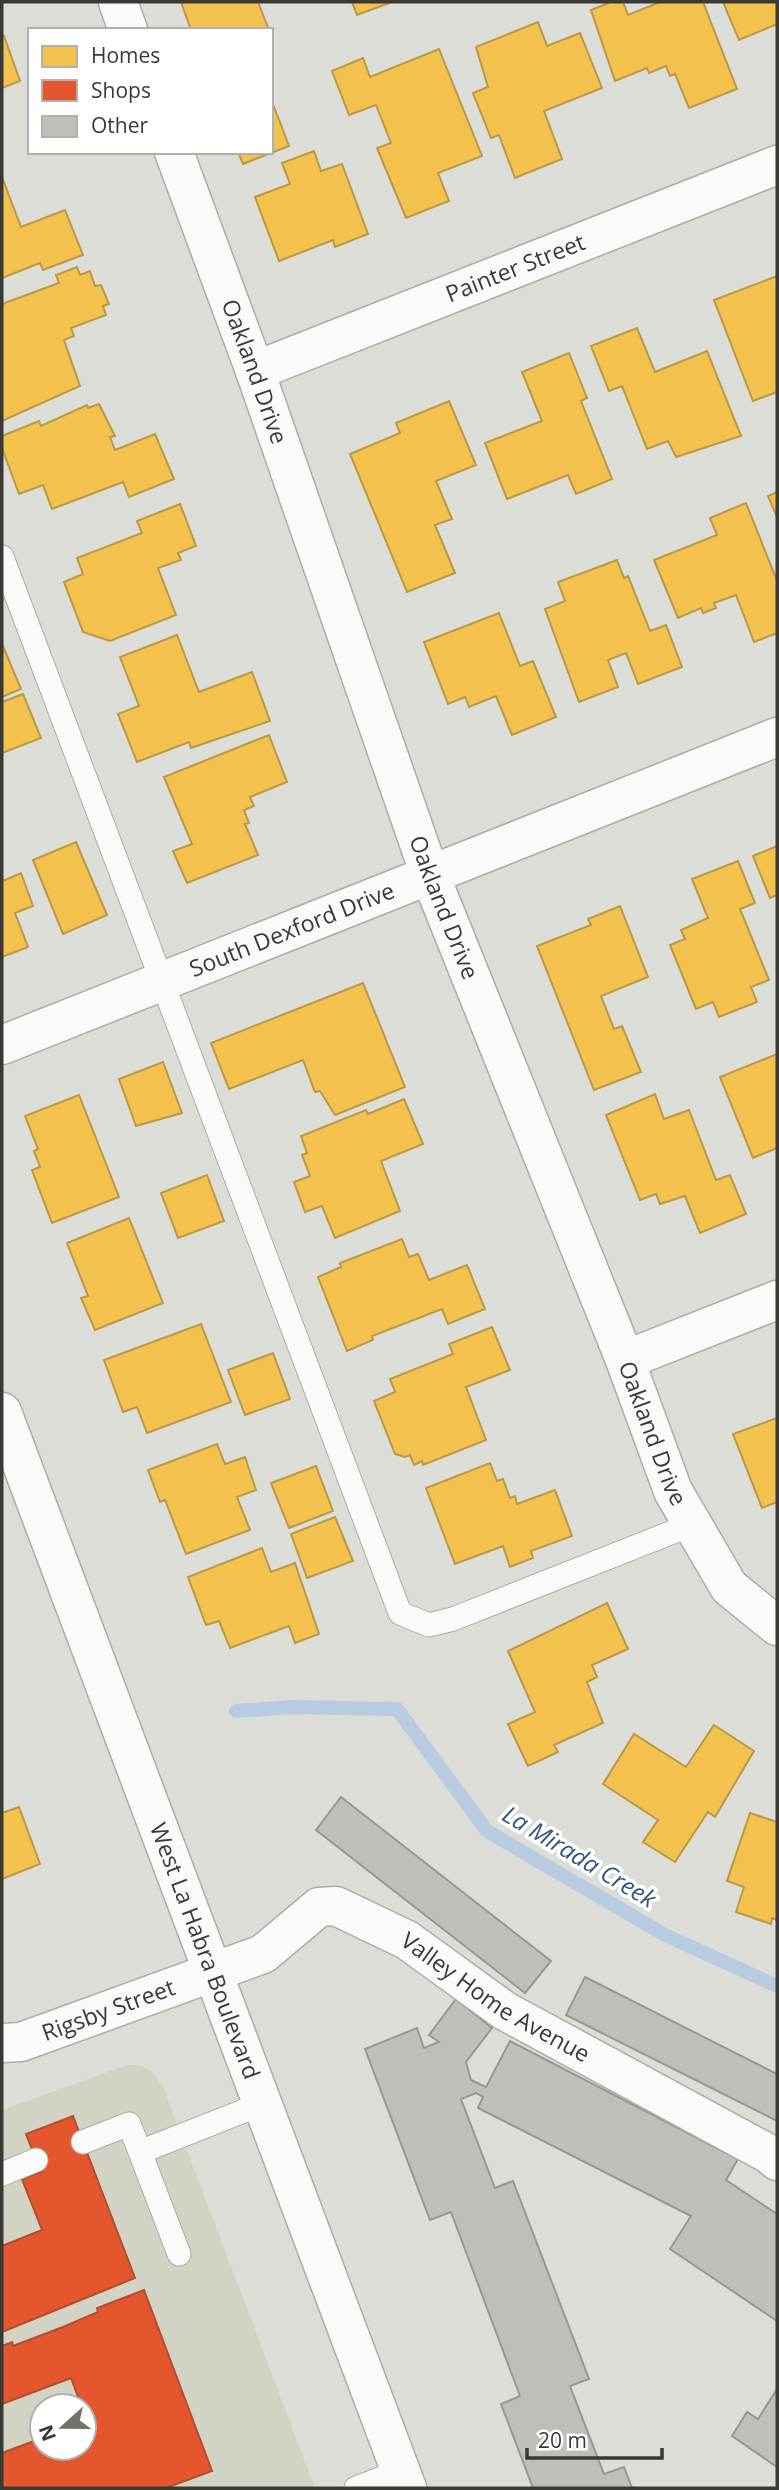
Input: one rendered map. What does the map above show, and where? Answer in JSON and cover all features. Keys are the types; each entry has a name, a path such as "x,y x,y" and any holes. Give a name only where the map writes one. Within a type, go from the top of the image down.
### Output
{"street":[{"path":"118,2 127,28"},
{"name":"Oakland Drive","path":"175,154 255,371 430,875 625,1360 673,1491 729,1587 777,1626"},
{"name":"Painter Street","path":"255,371 777,165"},
{"name":"South Dexford Drive","path":"2,1045 777,737"},
{"path":"625,1360 777,1300"},
{"name":"West La Habra Boulevard","path":"2,1412 404,2479"},
{"name":"Valley Home Avenue","path":"215,1974 263,1954 319,1908 335,1906 407,1940 505,2011 769,2154 777,2161"},
{"name":"Rigsby Street","path":"2,2043 20,2042 215,1974"}],"lane":[{"path":"2,557 400,1613 429,1625 453,1619 693,1524"},
{"path":"140,2152 264,2103"},
{"path":"83,2142 129,2124 179,2253"},
{"path":"2,2174 36,2160"},
{"path":"356,2488 404,2479"}],"shaded area":[{"path":"127,2065 140,2065 152,2071 163,2087 315,2488 2,2488 2,2110"}],"building: Homes":[{"path":"181,2 258,2 268,28 190,28"},
{"path":"352,2 392,2 357,15"},
{"path":"611,2 623,2 628,15 660,2 703,2 737,89 689,108 675,74 670,76 666,66 649,73 647,68 615,81 591,10"},
{"path":"723,2 777,2 777,24 739,40"},
{"path":"538,22 547,46 580,33 602,88 544,111 562,159 515,178 499,135 491,138 473,93 488,87 476,47"},
{"path":"4,36 20,81 2,88 2,37"},
{"path":"439,49 482,156 438,173 449,201 406,218 377,148 391,143 376,105 349,115 332,71 363,58 370,77"},
{"path":"273,104 289,146 273,152"},
{"path":"314,151 321,171 342,164 368,234 335,247 333,240 279,261 255,197 290,184 282,163"},
{"path":"239,154 269,154 243,164"},
{"path":"2,177 21,227 65,210 83,255 43,270 40,263 2,278"},
{"path":"77,267 80,275 90,271 95,286 101,285 109,304 103,306 106,315 71,328 74,336 64,340 80,386 2,421 2,304 59,283 56,275"},
{"path":"777,276 777,392 753,401 714,300"},
{"path":"637,328 655,372 707,351 741,436 676,457 668,441 647,449 622,386 609,391 591,346"},
{"path":"569,353 587,398 581,401 612,479 576,494 568,475 507,499 485,443 542,421 522,372"},
{"path":"449,401 476,465 436,481 452,519 435,525 455,573 407,592 350,454 400,433 396,423"},
{"path":"99,404 115,436 110,437 115,450 155,434 174,479 129,497 123,482 52,509 43,485 19,494 2,448 2,436 39,421 41,426 87,405 88,408"},
{"path":"777,492 777,517 768,496"},
{"path":"746,503 777,581 777,633 754,642 736,595 714,603 716,608 703,613 701,608 678,618 654,560 717,535 710,518"},
{"path":"180,504 196,546 178,553 181,560 158,568 176,615 110,641 83,632 64,582 83,574 77,558 142,533 137,521"},
{"path":"617,560 624,578 628,576 650,631 666,625 682,667 638,684 626,653 608,660 618,687 579,702 545,609 565,601 558,582"},
{"path":"499,613 520,666 533,661 556,717 512,735 496,696 469,707 465,697 448,704 424,642"},
{"path":"177,635 199,692 252,672 270,721 191,748 189,742 137,762 118,714 139,706 120,657"},
{"path":"2,644 21,689 2,697"},
{"path":"23,694 41,738 2,753 2,702"},
{"path":"269,735 287,782 250,797 254,806 244,810 249,823 245,824 258,855 187,883 173,851 192,844 164,777"},
{"path":"76,842 107,915 63,934 33,860"},
{"path":"777,846 777,895 770,898 753,856"},
{"path":"738,861 755,903 740,909 769,980 751,987 757,1002 719,1017 713,1002 696,1009 670,945 685,939 681,930 708,918 692,879"},
{"path":"21,873 33,906 15,913 28,947 2,957 2,878 3,881"},
{"path":"620,906 648,977 601,996 614,1029 622,1026 641,1072 594,1090 537,946 591,925 588,919"},
{"path":"363,983 405,1087 335,1115 320,1091 315,1092 303,1060 229,1089 211,1043"},
{"path":"777,1054 777,1148 753,1158 720,1077"},
{"path":"163,1062 182,1113 136,1126 119,1079"},
{"path":"655,1094 664,1119 689,1110 716,1180 730,1175 746,1214 700,1233 685,1196 660,1204 656,1194 640,1200 606,1115"},
{"path":"79,1095 119,1197 52,1223 32,1170 40,1167 34,1151 38,1149 25,1116"},
{"path":"404,1099 423,1144 381,1161 400,1211 335,1238 322,1206 305,1212 294,1182 310,1176 302,1155 307,1153 301,1136 366,1110 368,1114"},
{"path":"207,1175 224,1221 178,1238 161,1193"},
{"path":"129,1218 163,1303 95,1330 81,1298 88,1296 67,1243"},
{"path":"402,1239 409,1257 418,1254 429,1280 467,1265 485,1309 448,1324 442,1309 372,1336 373,1340 347,1351 318,1277 341,1267 340,1263"},
{"path":"201,1324 231,1402 147,1433 137,1407 123,1412 104,1360"},
{"path":"492,1327 510,1370 466,1387 486,1440 423,1465 422,1461 414,1465 410,1455 405,1457 395,1454 374,1401 395,1392 390,1379 453,1354 449,1344"},
{"path":"273,1353 290,1399 245,1415 228,1370"},
{"path":"777,1418 777,1502 762,1508 733,1434"},
{"path":"217,1444 225,1464 245,1457 256,1490 237,1497 250,1530 186,1554 165,1500 160,1502 148,1470"},
{"path":"490,1463 497,1481 503,1479 510,1498 515,1496 517,1504 555,1490 572,1536 531,1551 533,1558 510,1567 503,1546 455,1564 426,1488"},
{"path":"316,1466 333,1511 289,1528 271,1483"},
{"path":"335,1517 353,1561 307,1578 291,1534"},
{"path":"262,1548 271,1572 295,1563 319,1634 295,1643 289,1626 230,1648 219,1621 206,1625 188,1577"},
{"path":"607,1603 628,1649 592,1665 597,1677 587,1682 603,1723 554,1745 558,1752 528,1766 508,1724 535,1712 508,1651"},
{"path":"714,1725 754,1751 715,1817 708,1812 675,1862 643,1842 658,1820 603,1784 634,1734 686,1767"},
{"path":"19,1807 40,1864 2,1879 2,1813"},
{"path":"750,1813 777,1822 777,1920 772,1918 771,1924 736,1912 744,1887 727,1881"}],"building: Shops":[{"path":"73,2116 135,2278 2,2332 2,2246 42,2230 22,2179 41,2172 26,2134"},
{"path":"144,2290 212,2471 166,2488 2,2488 2,2453 28,2443 28,2462 98,2462 98,2392 76,2392 71,2378 2,2404 2,2346 12,2342 13,2346 63,2327 98,2312 97,2308"}],"building: Other":[{"path":"341,1797 551,1961 525,1993 316,1830"},
{"path":"585,1977 777,2074 777,2121 566,2015"},
{"path":"456,1999 492,2028 466,2062 471,2080 486,2087 510,2041 738,2159 726,2180 777,2214 777,2321 670,2249 691,2216 478,2108 483,2097 476,2093 461,2099 495,2188 513,2181 589,2379 570,2386 604,2474 624,2467 632,2488 533,2488 501,2404 520,2396 451,2212 430,2220 365,2049 417,2028 424,2048 439,2042 429,2035"},
{"path":"777,2389 777,2467 732,2436 747,2412 758,2419"}],"waterway":[{"name":"La Mirada Creek","path":"236,1711 290,1707 397,1709 487,1831 665,1935 777,1986"}]}
